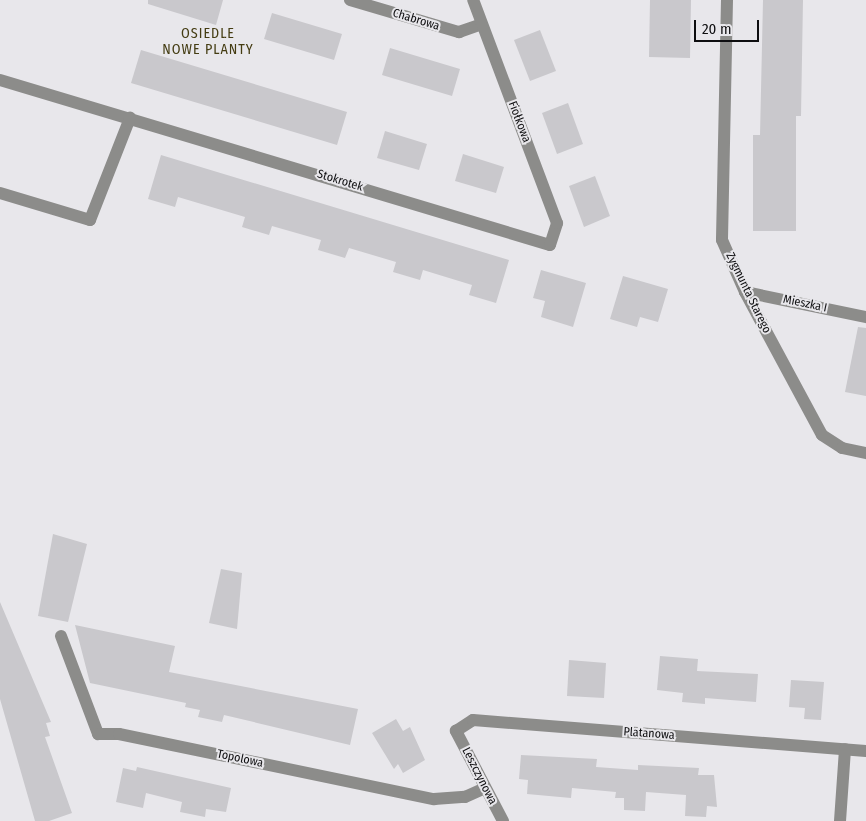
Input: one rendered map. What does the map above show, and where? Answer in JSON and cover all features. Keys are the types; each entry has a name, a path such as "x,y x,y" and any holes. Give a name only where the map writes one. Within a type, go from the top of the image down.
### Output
{"street":[{"name":"Chabrowa","path":"350,0 459,32 482,24"},
{"name":"Fiołkowa","path":"473,0 556,223 550,245"},
{"name":"Zygmunta Starego","path":"727,0 722,240 745,292 822,435 842,448 866,453"},
{"name":"Stokrotek","path":"0,80 550,245"},
{"path":"0,194 90,220 130,118"},
{"name":"Mieszka I","path":"745,292 866,317"},
{"name":"Topolowa","path":"61,636 98,734 119,734 434,799 465,796 485,788"},
{"name":"Platanowa","path":"456,731 473,720 866,751"},
{"name":"Leszczynowa","path":"456,731 503,821"},
{"path":"840,821 845,749"}],"building":[{"path":"148,0 223,0 216,25 148,4"},
{"path":"650,0 691,0 690,58 649,57"},
{"path":"763,0 803,0 801,116 796,116 796,231 753,231 753,135 760,135"},
{"path":"272,13 342,34 334,60 264,39"},
{"path":"540,30 556,71 530,81 514,40"},
{"path":"390,48 460,69 452,96 382,75"},
{"path":"141,50 347,112 337,145 131,83"},
{"path":"568,103 583,144 557,154 542,113"},
{"path":"385,131 427,144 419,170 377,158"},
{"path":"463,154 504,167 496,193 455,181"},
{"path":"161,155 509,260 496,303 469,295 472,285 423,270 420,280 393,272 396,262 349,248 345,258 318,250 321,240 272,226 269,235 242,227 245,217 178,197 175,207 148,199"},
{"path":"595,176 610,216 584,227 569,186"},
{"path":"541,270 586,283 573,327 541,317 545,301 533,298"},
{"path":"623,276 668,289 658,322 640,317 637,327 610,319"},
{"path":"858,327 866,328 866,396 845,392"},
{"path":"53,534 87,544 68,622 38,616"},
{"path":"221,569 242,573 237,629 209,623"},
{"path":"0,602 51,722 46,723 50,736 45,737 72,813 49,821 35,821 0,699"},
{"path":"75,625 175,646 169,672 358,709 350,745 224,715 222,722 198,717 200,710 185,707 186,703 90,683"},
{"path":"660,656 698,659 697,671 758,674 756,702 705,698 705,704 682,702 683,693 657,690"},
{"path":"569,660 606,663 604,698 567,696"},
{"path":"791,680 824,682 821,720 804,719 805,708 789,707"},
{"path":"396,719 403,731 410,727 425,760 403,773 398,764 394,769 372,733"},
{"path":"521,755 597,759 596,767 638,770 638,765 699,768 698,775 714,775 717,807 707,806 706,817 685,816 686,795 646,792 645,811 624,810 624,798 615,798 616,792 572,788 571,798 527,794 528,780 519,779"},
{"path":"137,767 231,788 226,812 206,809 205,817 180,812 182,802 146,793 143,808 116,802 123,768 136,771"}],"district":[{"name":"OSIEDLE NOWE PLANTY","path":"208,42"}]}
